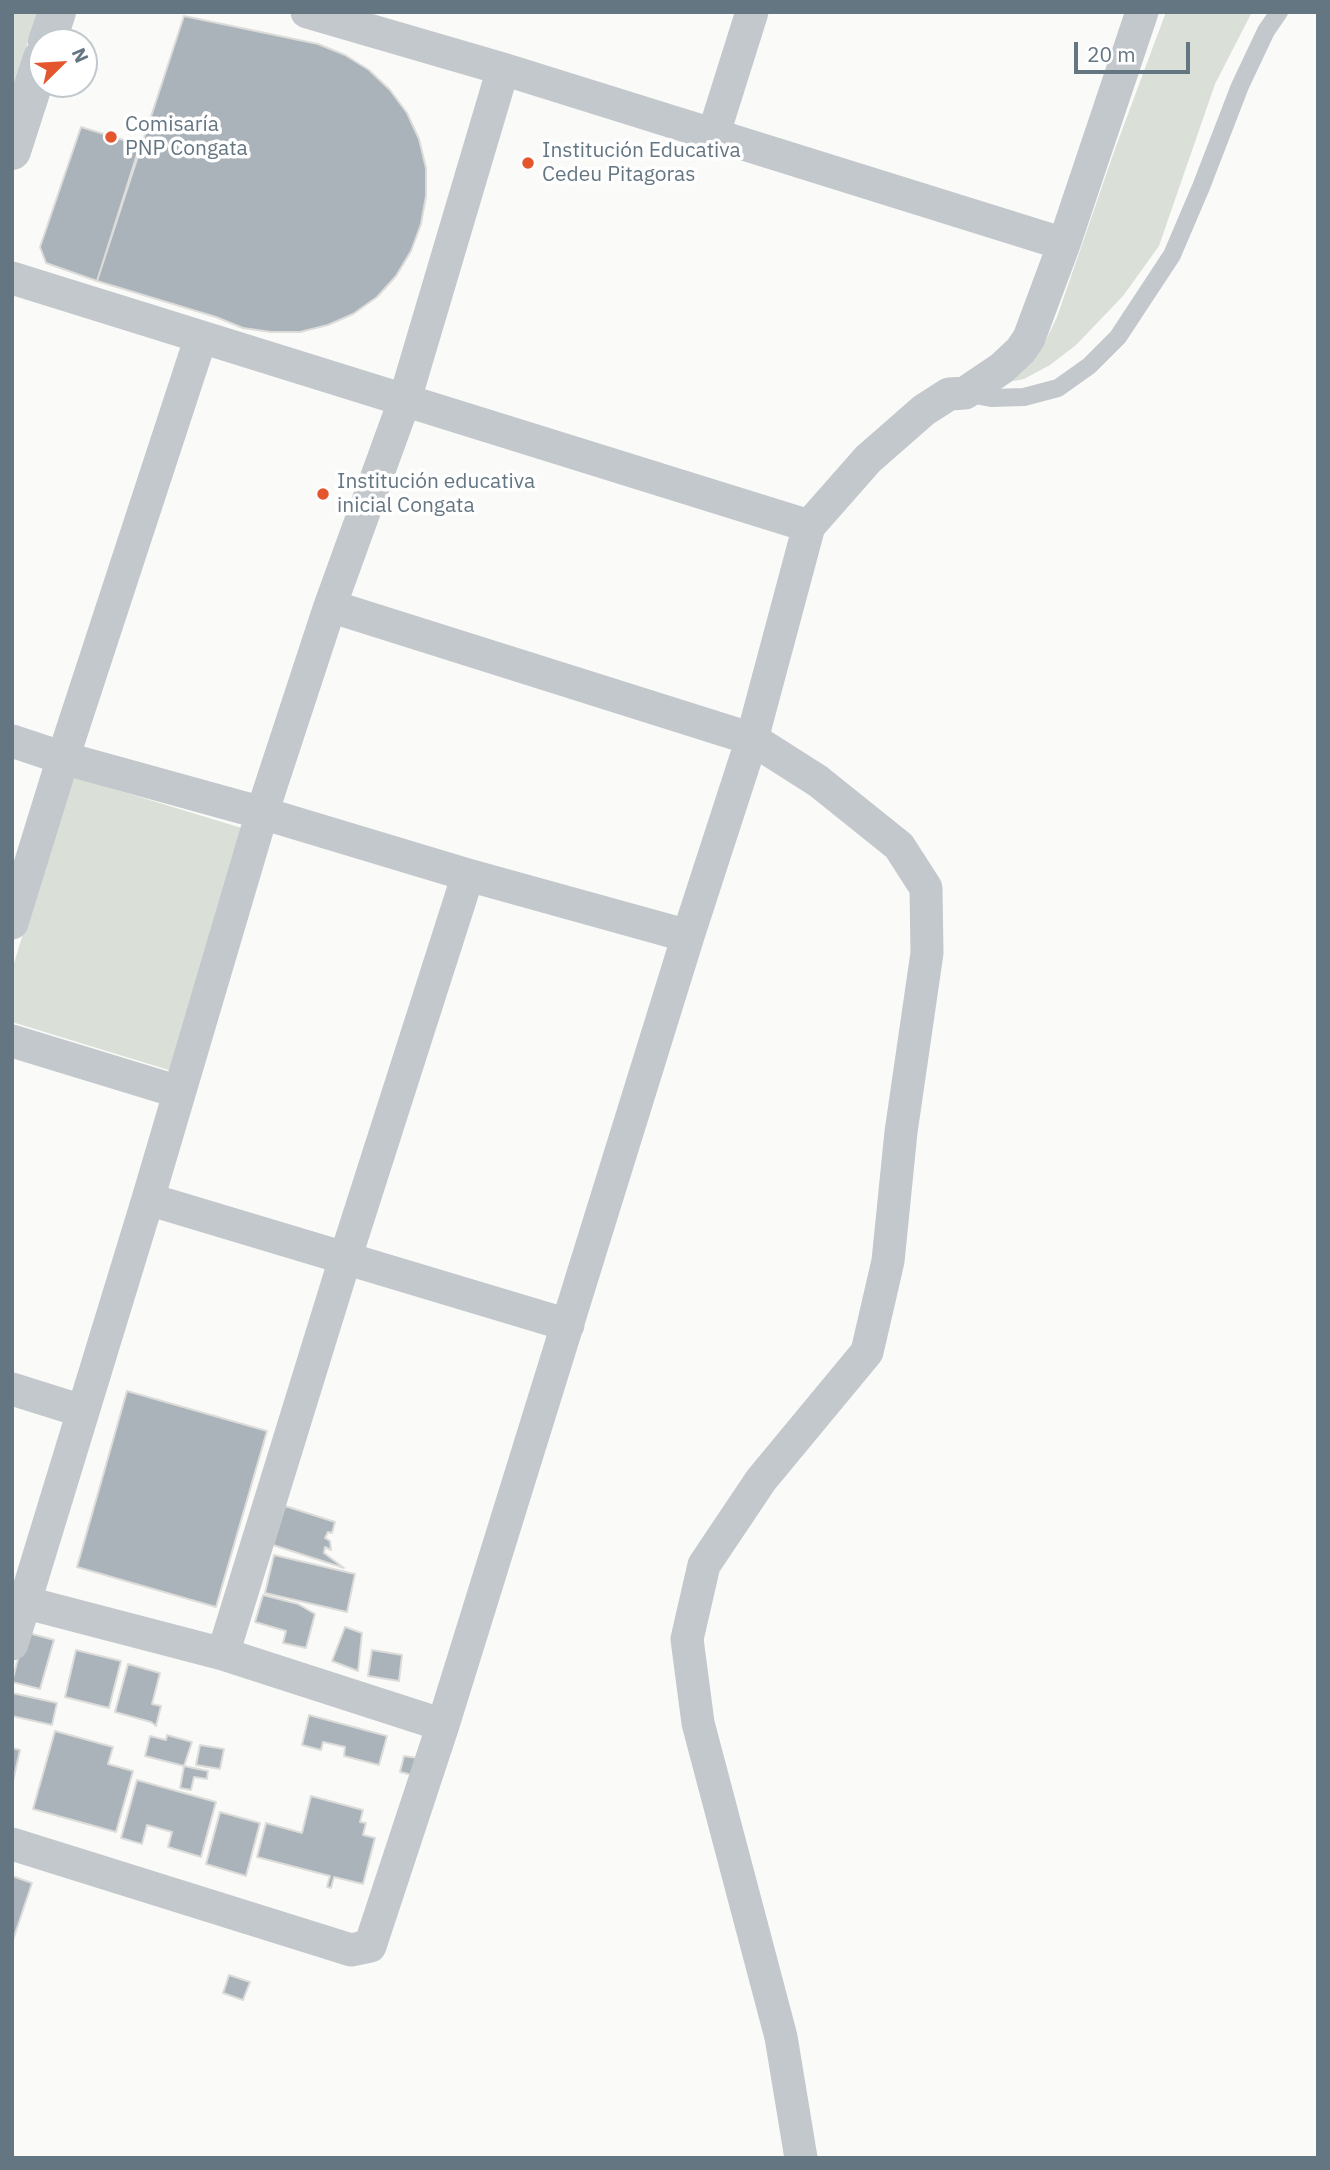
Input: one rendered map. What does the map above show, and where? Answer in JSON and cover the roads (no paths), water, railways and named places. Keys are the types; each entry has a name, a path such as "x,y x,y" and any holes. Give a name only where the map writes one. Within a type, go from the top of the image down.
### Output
{"street":[{"path":"307,12 503,69 1064,244"},
{"path":"713,136 752,12"},
{"path":"12,1844 351,1950 370,1946 443,1725 688,936 752,739 810,526 868,458 924,410 949,394 965,393 1002,368 1029,338 1064,244 1142,12"},
{"path":"12,1644 19,1601 148,1199 262,813 330,606 405,399 503,69"},
{"path":"12,151 29,98"},
{"path":"12,278 810,526"},
{"path":"12,923 63,758 201,337"},
{"path":"330,606 752,739 818,781 899,846 926,888 927,953 901,1132 888,1261 867,1352 761,1480 704,1565 687,1639 698,1723 780,2038 801,2158"},
{"path":"12,741 468,875 688,936"},
{"path":"223,1654 345,1259 468,875"},
{"path":"12,1041 179,1092"},
{"path":"148,1199 568,1325"},
{"path":"12,1389 82,1411"},
{"path":"19,1601 223,1654 443,1725"}],"lane":[{"path":"965,393 991,398 1024,397 1058,388 1089,366 1118,337 1172,255 1240,86 1266,31 1279,12"}],"place":[{"name":"Comisaría PNP Congata","path":"111,137"},
{"name":"Institución Educativa Cedeu Pitagoras","path":"528,163"},
{"name":"Institución educativa inicial Congata","path":"323,494"}]}
